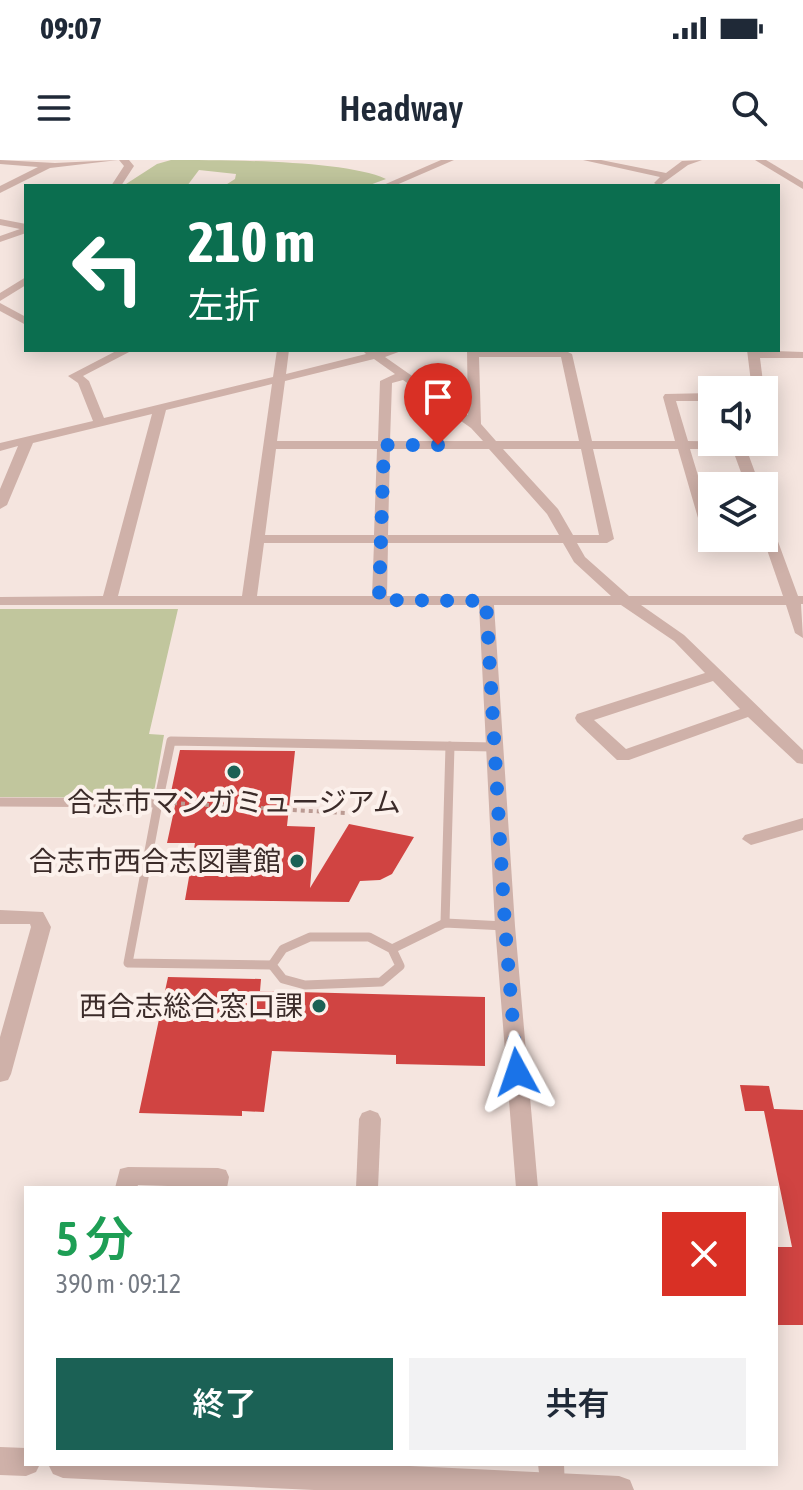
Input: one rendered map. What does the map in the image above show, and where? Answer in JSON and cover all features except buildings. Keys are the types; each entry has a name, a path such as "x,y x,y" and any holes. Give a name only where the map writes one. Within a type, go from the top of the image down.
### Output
{"street":[{"path":"0,161 48,166 113,160"},
{"path":"117,184 129,166 124,160"},
{"path":"391,184 449,160"},
{"path":"588,160 667,176"},
{"path":"657,184 685,163 697,160"},
{"path":"762,160 803,186"},
{"path":"0,190 48,166"},
{"path":"0,222 24,228"},
{"path":"0,239 24,230"},
{"path":"0,298 24,281"},
{"path":"0,306 24,321"},
{"path":"100,423 83,381 74,376 123,352"},
{"path":"249,601 283,352"},
{"path":"258,539 607,539 566,354 473,352 475,425"},
{"path":"757,376 754,352 803,355"},
{"path":"0,447 279,379 371,353 475,425 553,512 579,559 626,601 679,638 803,759"},
{"path":"379,600 386,381 402,376"},
{"path":"698,397 669,397 698,500"},
{"path":"110,600 160,408"},
{"path":"0,505 27,441"},
{"path":"270,445 698,445"},
{"path":"776,552 797,600 803,633"},
{"path":"0,601 797,600"},
{"path":"486,601 505,926 527,1186"},
{"path":"716,675 583,718 623,756 751,711"},
{"path":"751,839 803,824"},
{"path":"0,917 36,917 41,927 0,1074"},
{"path":"367,1186 370,1119"},
{"path":"126,1186 128,1176 218,1177 216,1186"},
{"path":"0,1461 24,1462"},
{"path":"180,1466 552,1475 619,1490"}],"lane":[{"path":"272,965 128,963 171,741 494,747"},
{"path":"445,923 450,746"},
{"path":"0,802 158,803"},
{"path":"392,949 445,923 505,926"},
{"path":"310,937 369,937 392,949 400,966 381,982 305,985 283,979 272,965 283,949 310,937"}],"path":[{"path":"158,803 345,813"}],"green space":[{"path":"171,160 314,165 343,168 386,179 372,184 227,184 235,179 236,174 199,170 188,184 126,184 157,164"},
{"path":"0,609 178,609 149,734 164,735 154,792 141,798 0,797"}],"place":[{"name":"合志市マンガミュージアム","path":"234,772"},
{"name":"合志市西合志図書館","path":"297,861"},
{"name":"西合志総合窓口課","path":"319,1006"}],"route":[{"path":"438,445 384,445 379,600 486,601 517,1072"}]}
